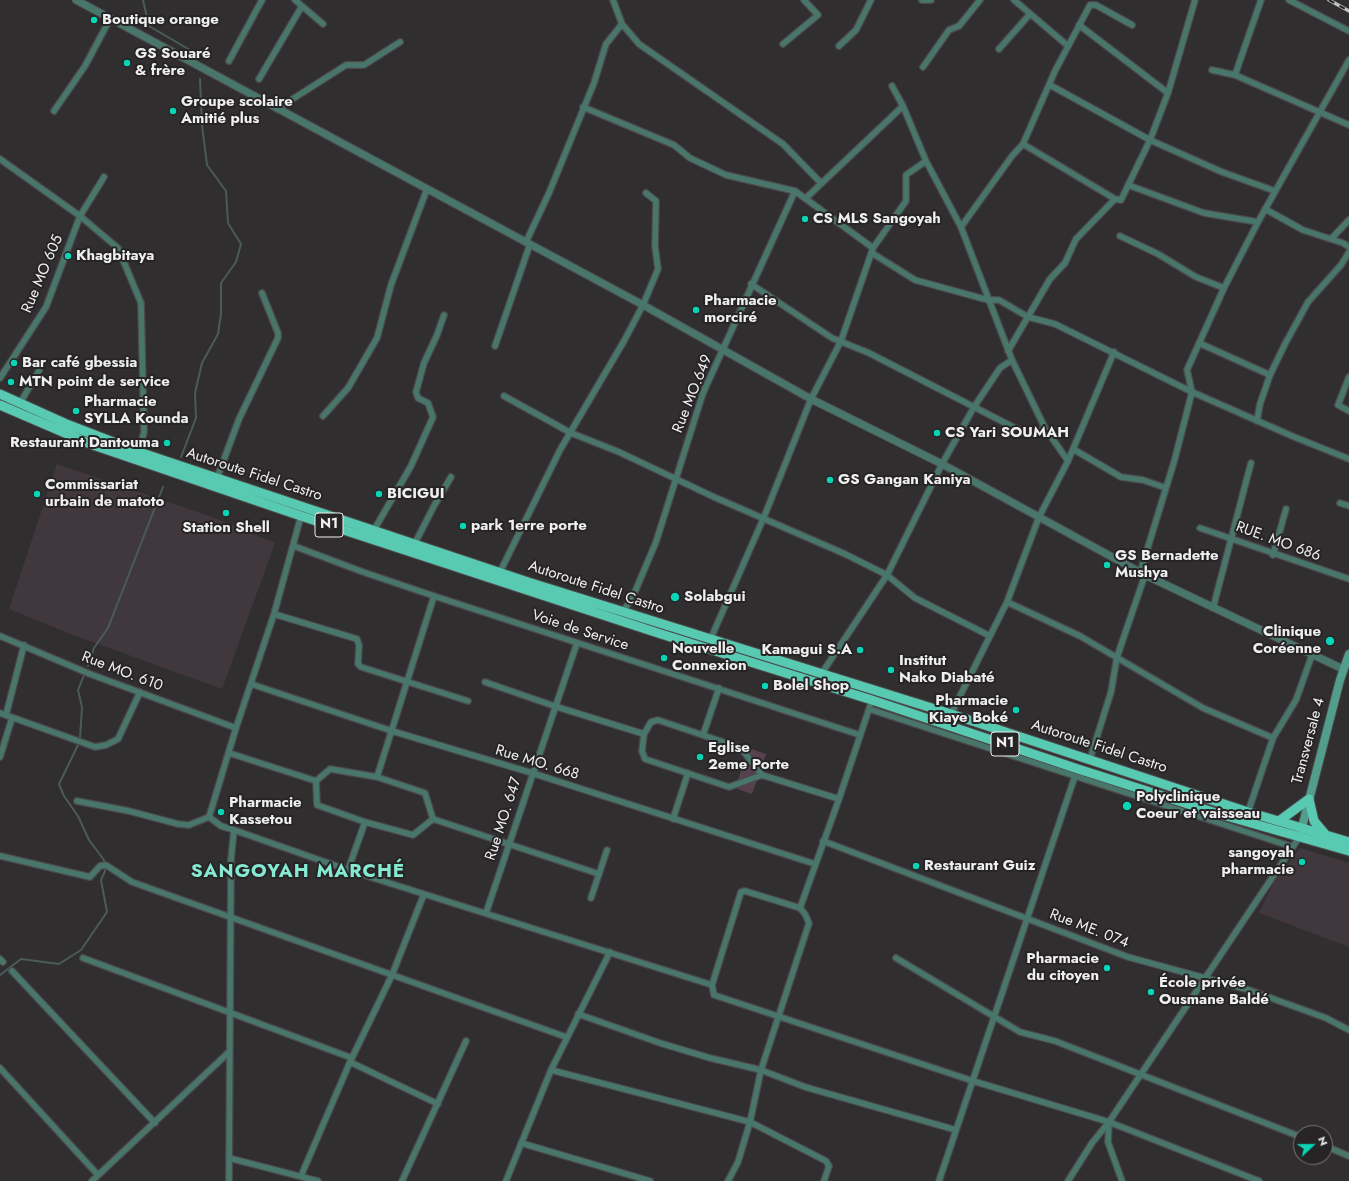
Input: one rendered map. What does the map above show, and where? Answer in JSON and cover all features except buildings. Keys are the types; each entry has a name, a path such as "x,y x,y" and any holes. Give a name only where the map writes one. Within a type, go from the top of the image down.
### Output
{"highway":[{"name":"Autoroute Fidel Castro","path":"0,394 76,428 216,478 415,542 500,572 623,612 711,638 952,714 1248,812 1349,842"},
{"name":"Autoroute Fidel Castro","path":"1,408 93,445 301,516 662,634 1029,757 1215,817 1300,836 1349,851"},
{"path":"1279,820 1309,799 1314,821 1326,835"}],"main road":[{"name":"Transversale 4","path":"1300,836 1309,799 1346,670 1349,654"}],"street":[{"path":"76,0 643,305 811,399 942,464 1142,574 1346,670"},
{"path":"228,61 262,0"},
{"path":"295,0 323,24"},
{"path":"613,0 622,24 639,44 783,144 821,184"},
{"path":"783,44 818,15 804,0"},
{"path":"839,46 856,30 871,0"},
{"path":"922,0 931,0"},
{"path":"923,67 949,30 959,26 980,0"},
{"path":"1014,0 1068,46"},
{"path":"1023,144 1115,199 1121,200 1150,140 1168,93 1195,0"},
{"path":"1235,75 1261,0"},
{"path":"1289,0 1349,31"},
{"path":"961,227 1012,156 1023,144 1068,46 1079,25 1093,4 1132,25"},
{"path":"259,79 302,6"},
{"path":"999,49 1030,14"},
{"path":"54,111 85,66 110,19"},
{"path":"496,346 528,243 594,83 606,44 622,24"},
{"path":"1079,25 1168,93"},
{"path":"277,109 346,65 364,65 400,42"},
{"path":"1090,759 1111,692 1117,657 1142,574 1192,392 1187,370 1224,288 1258,222 1349,60"},
{"path":"1212,70 1235,75 1318,113 1349,125"},
{"path":"1050,85 1150,140 1222,172 1275,191"},
{"path":"892,86 903,106 926,161 961,227 1012,360 1045,428 1068,461"},
{"path":"806,198 903,106"},
{"path":"583,107 674,145 690,158 726,175 796,191 872,251 915,280 988,300 999,300 1028,317 1055,324 1192,392 1349,459"},
{"path":"0,159 80,216 118,248 141,303 144,432 140,452"},
{"path":"711,638 764,517 811,399 841,341 872,251 906,201 906,176 926,161"},
{"name":"Rue MO 605","path":"0,378 46,307 80,216 104,177"},
{"path":"1128,185 1204,213 1258,222"},
{"path":"323,416 348,388 377,338 391,285 427,189"},
{"name":"Rue MO.649","path":"623,612 634,594 656,542 703,393 724,349 751,284 796,191"},
{"path":"500,572 560,450 643,305 658,269 655,246 656,201 646,193"},
{"path":"1008,351 1050,279 1065,263 1076,239 1115,199"},
{"path":"1265,209 1303,230 1331,239 1349,247"},
{"path":"1331,239 1349,220"},
{"path":"1120,236 1158,254 1196,277 1224,288"},
{"path":"1257,421 1260,404 1270,375 1284,344 1308,302 1341,265 1349,252"},
{"path":"751,284 832,338 869,353 1015,428 1034,434 1045,428"},
{"path":"216,478 239,419 278,338 278,333 262,293"},
{"path":"374,530 411,466 433,417 428,403 418,398 416,392 424,363 437,335 444,315"},
{"path":"1200,343 1270,375"},
{"path":"952,714 1007,602 1039,517 1068,461 1114,352"},
{"path":"822,673 888,575 942,464 974,407 1000,368 1012,360"},
{"path":"20,403 39,371"},
{"path":"1349,377 1338,405 1349,410"},
{"path":"504,396 571,433 619,452 714,497 764,517 888,575 915,598 990,636"},
{"path":"1073,449 1121,477 1143,480 1166,488"},
{"path":"1213,608 1251,463"},
{"path":"415,542 451,477"},
{"path":"1340,503 1349,506"},
{"path":"1273,554 1286,509"},
{"path":"209,817 236,728 274,614 294,546 301,516"},
{"name":"RUE. MO 686","path":"1200,528 1349,579"},
{"name":"Voie de Service","path":"294,546 363,572 434,596 860,735"},
{"path":"377,777 434,596"},
{"path":"1007,602 1080,636 1203,708 1273,738"},
{"path":"274,614 357,639 359,645 359,666 468,701"},
{"name":"Rue MO. 610","path":"0,636 90,674 236,728"},
{"name":"Rue MO. 647","path":"486,913 554,706 577,643"},
{"path":"0,757 24,645"},
{"path":"1248,812 1273,738 1296,700 1312,655"},
{"path":"485,682 554,706 644,734"},
{"name":"Rue MO. 668","path":"251,684 392,731 532,773 815,864"},
{"path":"703,735 718,688"},
{"path":"0,712 95,747 106,745 118,738 140,692"},
{"path":"800,908 839,800 871,704"},
{"path":"762,775 729,786 645,759 642,751 644,734 651,722 658,720 703,735 741,748 762,775 839,800"},
{"path":"229,753 316,781"},
{"path":"1029,757 1075,776 1164,801"},
{"path":"316,781 330,769 377,777 425,793 433,819"},
{"path":"673,819 688,773"},
{"path":"939,1181 1075,776"},
{"path":"316,781 317,805 365,822 413,835 433,819"},
{"path":"77,801 129,811 178,824 189,825 209,817"},
{"path":"209,817 221,826 348,870 712,985"},
{"path":"1215,817 1293,848"},
{"path":"433,819 599,874"},
{"path":"348,870 365,822"},
{"path":"227,1180 229,1158 231,859 234,830"},
{"path":"1068,1181 1092,1143 1109,1122 1300,836"},
{"name":"Rue ME. 074","path":"823,841 1128,957 1249,990 1326,1018 1349,1030"},
{"path":"591,898 607,850"},
{"path":"0,856 87,876 93,876 103,866 132,882 566,1037"},
{"path":"728,1181 738,1162 750,1122 761,1070 780,1016 809,923 805,914 800,908 745,891 741,892 712,985 714,994 780,1016 973,1081 1109,1122 1259,1181"},
{"path":"301,1176 351,1060 392,975 424,894"},
{"path":"506,1181 551,1070 566,1037 610,952"},
{"path":"83,958 351,1060 438,1104"},
{"path":"896,958 994,1015 1020,1032 1055,1041 1293,1134"},
{"path":"12,971 155,1123"},
{"path":"578,1014 660,1043 710,1058 761,1070 805,1087 956,1130"},
{"path":"402,1181 466,1041"},
{"path":"92,1181 229,1052"},
{"path":"0,1068 98,1175"},
{"path":"551,1070 750,1122 826,1161 829,1166 824,1181"},
{"path":"1109,1122 1108,1142 1122,1181"},
{"path":"521,1143 650,1181"},
{"path":"1333,1149 1349,1156"},
{"path":"229,1158 318,1181"}],"shaded area":[{"path":"57,464 215,518 275,543 222,689 68,633 9,609"},
{"path":"749,748 766,754 752,794 735,788"},
{"path":"1300,848 1349,863 1349,947 1259,913 1274,882"}],"waterway":[{"path":"143,0 149,26 190,50"},
{"path":"181,457 196,418 195,393 202,363 218,334 221,314 221,283 236,262 241,244 228,223 226,191 207,165 202,125 200,79"},
{"path":"88,666 94,648 108,628 163,487"},
{"path":"80,738 82,707 78,690 84,675"},
{"path":"0,975 21,959 59,964 81,950 107,912 101,880 105,871 104,860 89,840 78,816 64,796 59,784 78,745"}],"railway":[{"path":"1329,0 1349,11"}],"place":[{"name":"Boutique orange","path":"94,20"},
{"name":"GS Souaré & frère","path":"127,63"},
{"name":"Groupe scolaire Amitié plus","path":"173,111"},
{"name":"CS MLS Sangoyah","path":"805,219"},
{"name":"Khagbitaya","path":"68,256"},
{"name":"Pharmacie morciré","path":"696,310"},
{"name":"Bar café gbessia","path":"14,363"},
{"name":"MTN point de service","path":"11,382"},
{"name":"Pharmacie SYLLA Kounda","path":"76,411"},
{"name":"CS Yari SOUMAH","path":"937,433"},
{"name":"Restaurant Dantouma","path":"167,443"},
{"name":"GS Gangan Kaniya","path":"830,480"},
{"name":"Commissariat urbain de matoto","path":"37,494"},
{"name":"BICIGUI","path":"379,494"},
{"name":"Station Shell","path":"226,513"},
{"name":"park 1erre porte","path":"463,526"},
{"name":"GS Bernadette Mushya","path":"1107,565"},
{"name":"Solabgui","path":"675,597"},
{"name":"Clinique Coréenne","path":"1330,641"},
{"name":"Kamagui S.A","path":"860,650"},
{"name":"Nouvelle Connexion","path":"664,658"},
{"name":"Institut Nako Diabaté","path":"891,670"},
{"name":"Bolel Shop","path":"765,686"},
{"name":"Pharmacie Kiaye Boké","path":"1016,710"},
{"name":"Eglise 2eme Porte","path":"700,757"},
{"name":"Polyclinique Coeur et vaisseau","path":"1127,806"},
{"name":"Pharmacie Kassetou","path":"221,812"},
{"name":"sangoyah pharmacie","path":"1302,862"},
{"name":"Restaurant Guiz","path":"916,866"},
{"name":"Pharmacie du citoyen","path":"1107,968"},
{"name":"École privée Ousmane Baldé","path":"1151,992"}],"district":[{"name":"SANGOYAH MARCHÉ","path":"298,872"}]}
